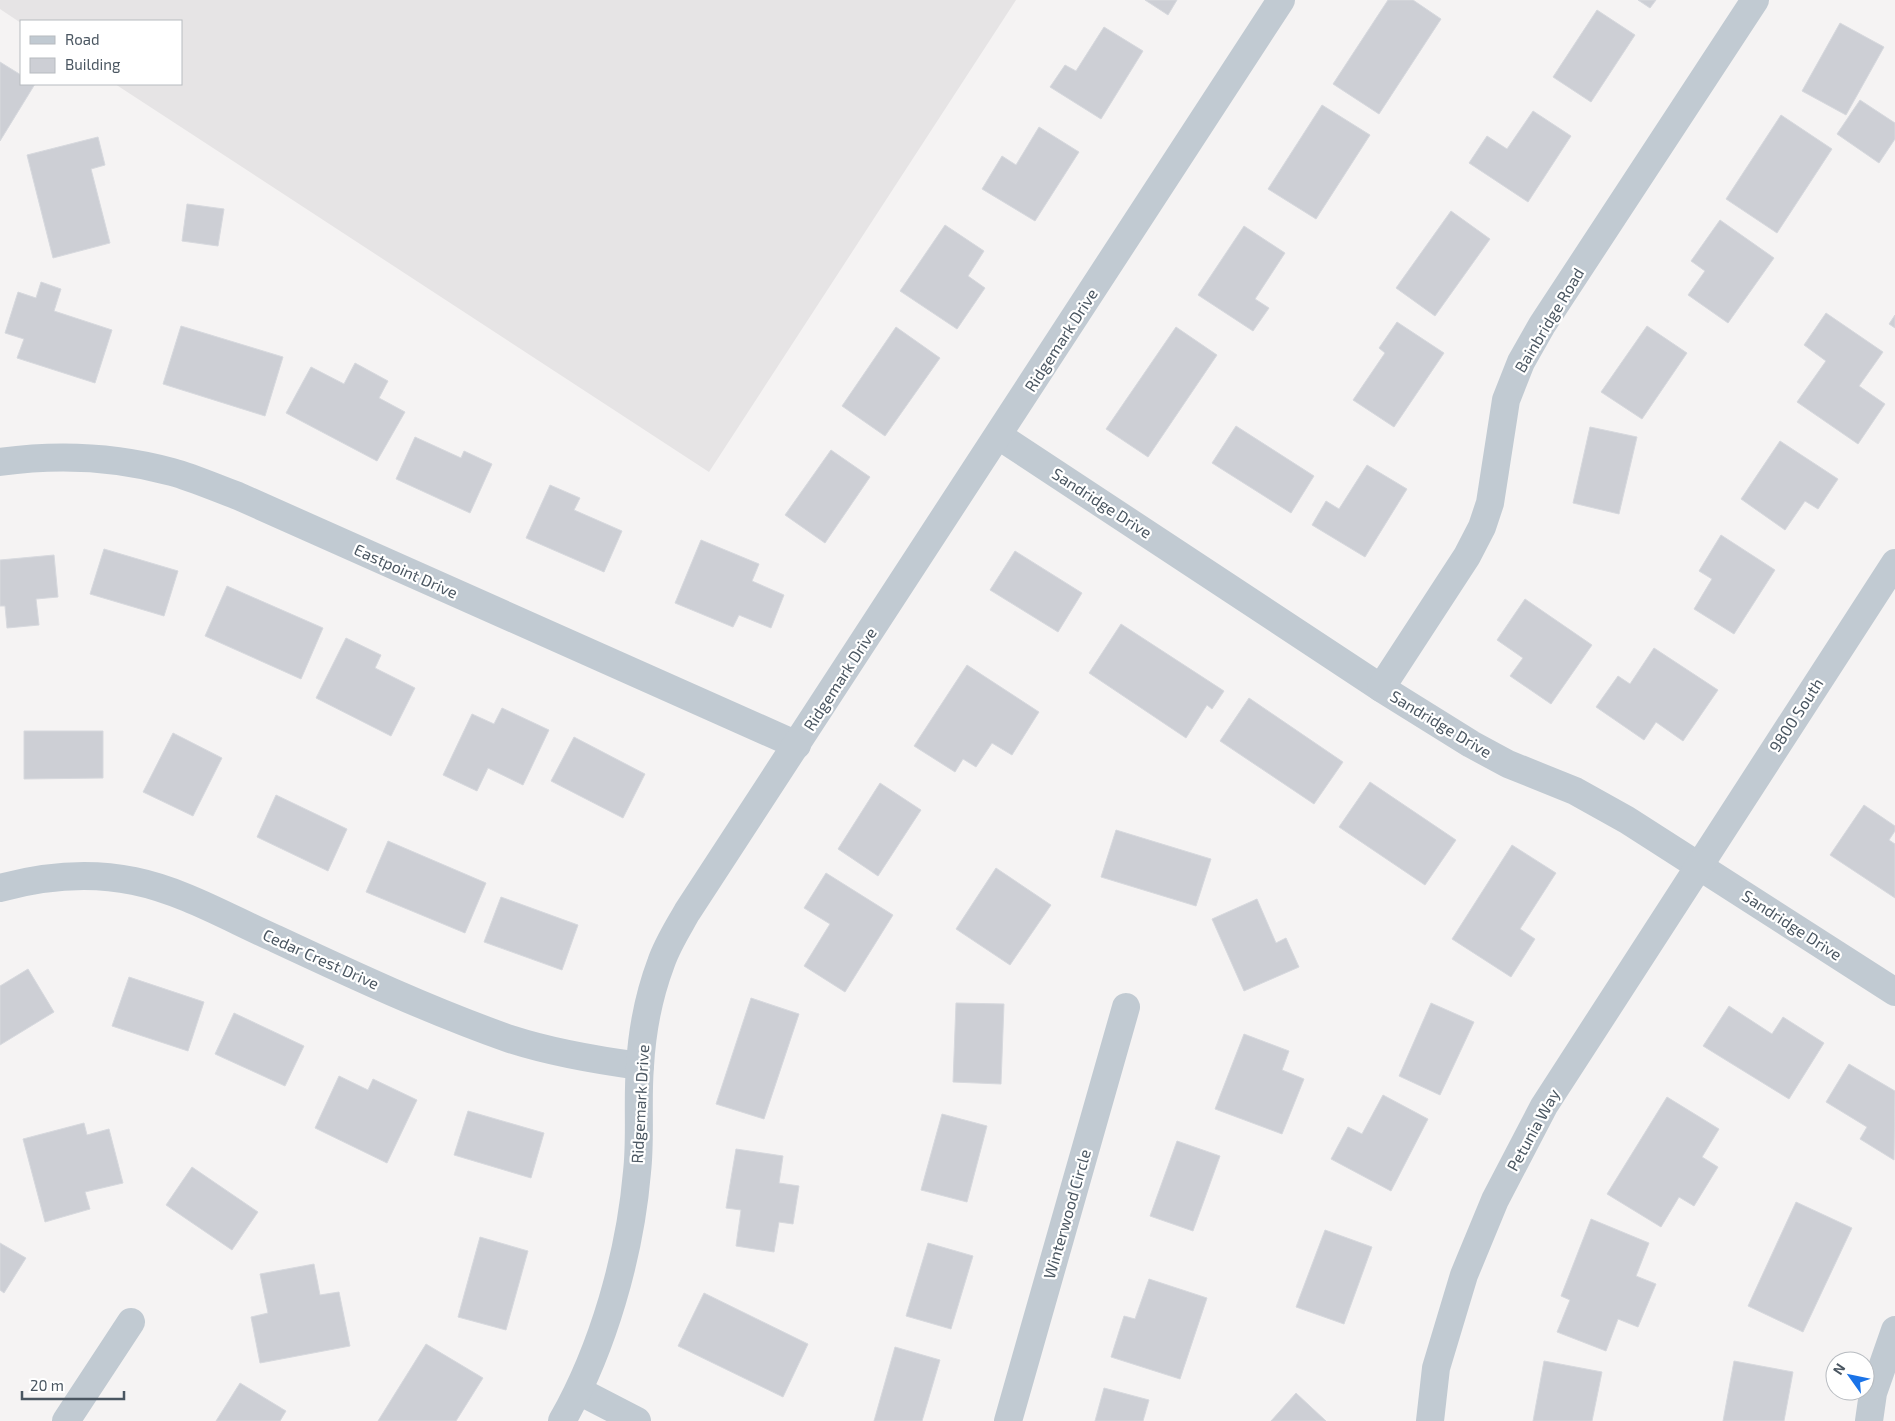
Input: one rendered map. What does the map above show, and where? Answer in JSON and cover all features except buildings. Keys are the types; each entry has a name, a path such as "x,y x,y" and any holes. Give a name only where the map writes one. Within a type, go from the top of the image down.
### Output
{"street":[{"name":"Ridgemark Drive","path":"562,1421 579,1391 603,1326 626,1248 637,1172 640,1066 648,1003 662,961 687,912 999,436 1281,0"},
{"name":"Bainbridge Road","path":"1381,688 1467,556 1482,527 1490,503 1506,400 1521,362 1542,326 1755,0"},
{"name":"Sandridge Drive","path":"999,436 1381,688 1485,752 1508,764 1575,791 1610,811 1895,992"},
{"name":"Eastpoint Drive","path":"0,462 35,457 104,459 172,472 238,496 797,745"},
{"name":"9800 South","path":"1698,866 1895,563"},
{"name":"Petunia Way","path":"1430,1421 1436,1368 1464,1275 1495,1200 1544,1106 1698,866"},
{"name":"Cedar Crest Drive","path":"0,888 26,881 82,875 135,881 186,898 310,955 511,1039 571,1056 640,1066"},
{"name":"Winterwood Circle","path":"1008,1421 1126,1007"},
{"path":"66,1421 131,1322"},
{"path":"1869,1421 1874,1393 1895,1330"},
{"path":"579,1391 637,1421"}],"shaded area":[{"path":"0,0 1016,0 709,472 117,85 182,85 182,20 20,20 20,22 0,9"}]}
